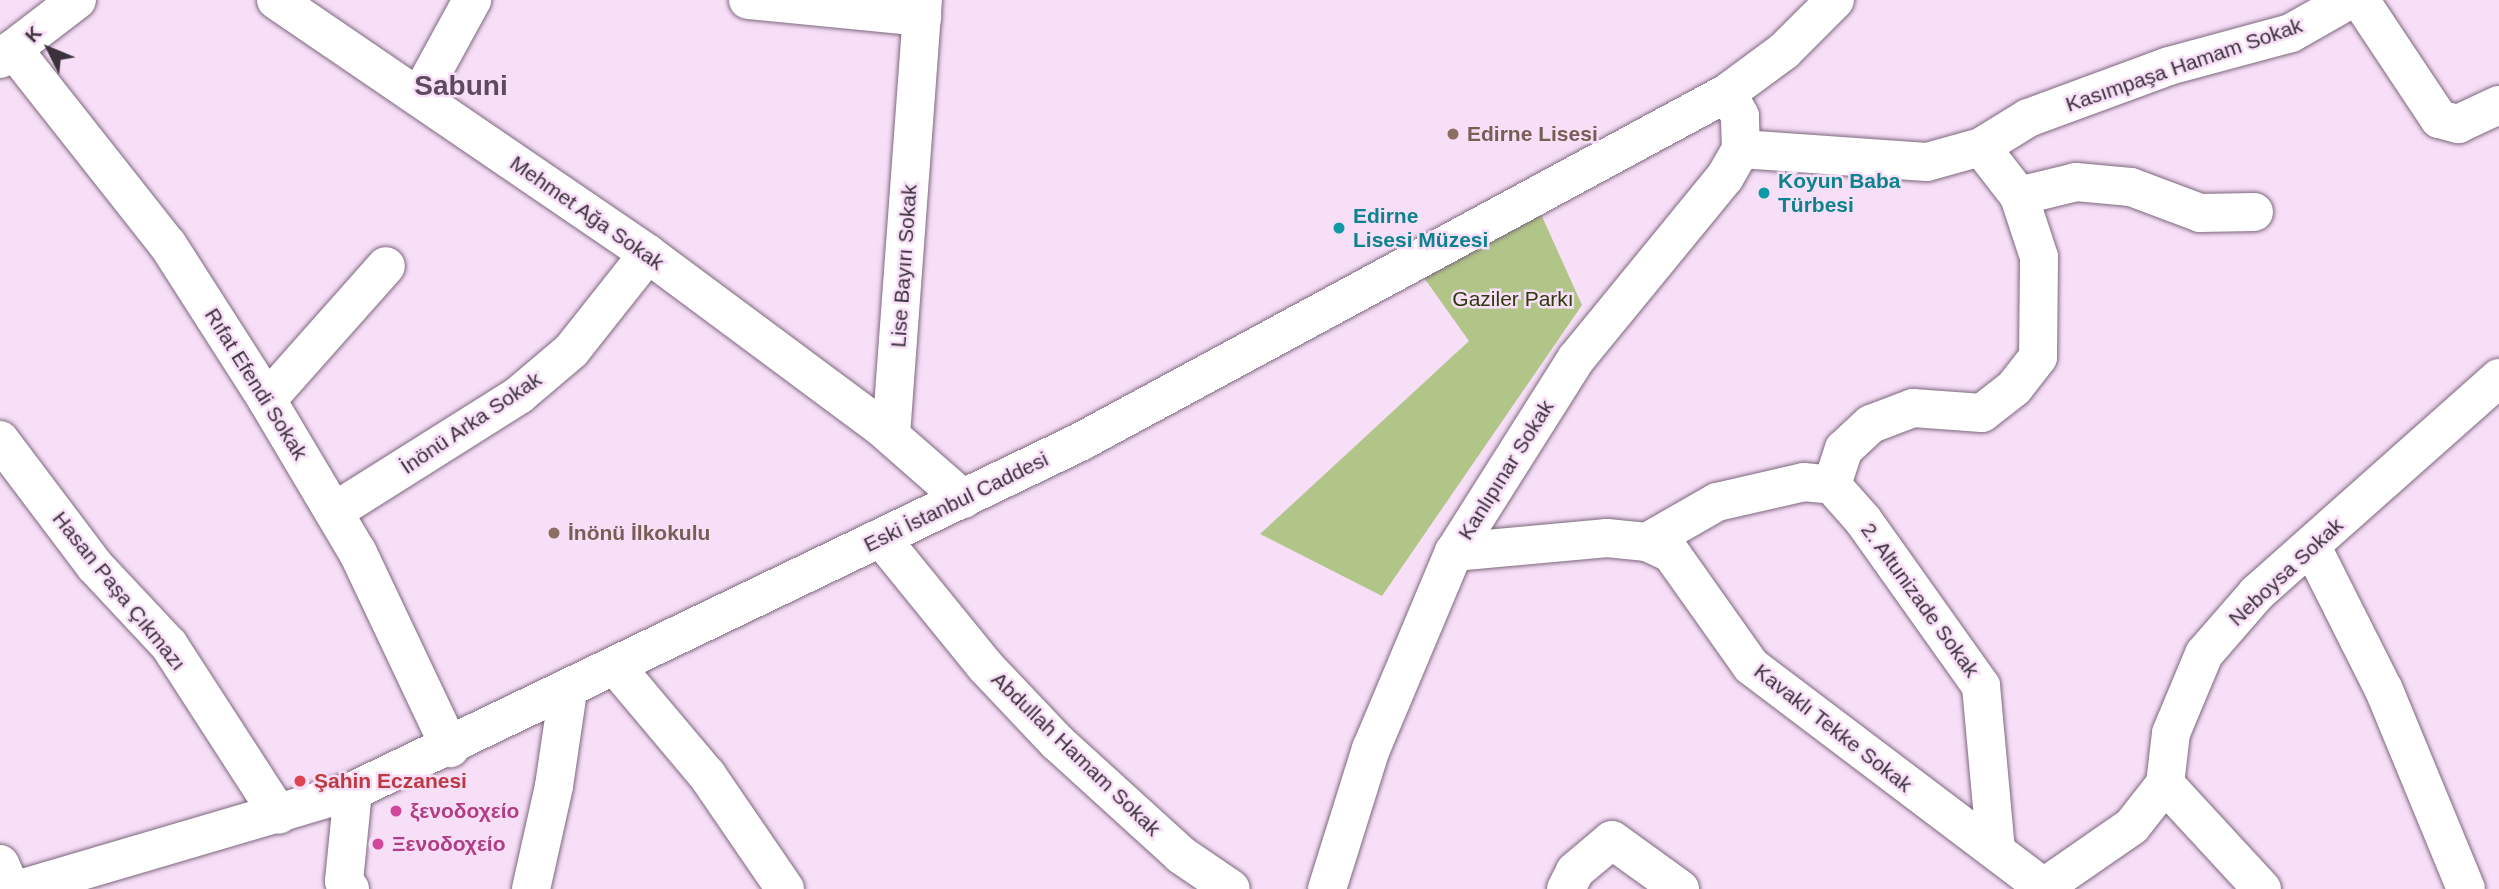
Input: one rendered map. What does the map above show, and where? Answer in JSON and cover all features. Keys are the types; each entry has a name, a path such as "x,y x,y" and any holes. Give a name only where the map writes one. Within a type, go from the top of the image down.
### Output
{"street":[{"path":"6,54 77,0"},
{"name":"Mehmet Ağa Sokak","path":"276,0 648,254 891,435"},
{"path":"419,97 472,0"},
{"path":"748,0 922,9"},
{"name":"Eski İstanbul Caddesi","path":"20,889 279,815 353,791 450,748 1080,443 1727,93 1784,51 1835,0"},
{"name":"Kasımpaşa Hamam Sokak","path":"1741,149 1927,162 1981,147 2028,118 2169,65 2291,33 2349,0"},
{"path":"2360,0 2440,120 2458,124 2499,105"},
{"name":"Lise Bayırı Sokak","path":"891,435 922,9"},
{"name":"Rıfat Efendi Sokak","path":"6,54 168,244 335,511 450,748"},
{"path":"1727,93 1740,116 1741,149"},
{"path":"1454,552 1607,538 1647,541 1717,502 1804,482 1832,485 1844,449 1871,424 1913,408 1982,413 2014,388 2038,357 2039,257 2019,196 1981,147"},
{"name":"Kanlıpınar Sokak","path":"1327,889 1371,749 1454,552 1576,359 1725,177 1741,149"},
{"path":"2019,196 2076,182 2132,187 2200,213 2255,212"},
{"name":"İnönü Arka Sokak","path":"335,511 519,395 571,351 648,254"},
{"path":"267,400 386,266"},
{"name":"Neboysa Sokak","path":"2165,784 2171,733 2203,654 2257,593 2312,547 2499,378"},
{"path":"891,435 963,499"},
{"name":"Hasan Paşa Çıkmazı","path":"0,440 95,566 169,645 279,815"},
{"name":"2. Altunizade Sokak","path":"1832,485 1863,520 1981,685 1996,850"},
{"name":"Abdullah Hamam Sokak","path":"881,538 986,667 1057,742 1181,855 1231,889"},
{"name":"Kavaklı Tekke Sokak","path":"1647,541 1671,553 1751,666 2045,888"},
{"path":"2312,547 2384,690 2466,889"},
{"path":"616,667 707,775 785,889"},
{"path":"531,889 554,786 568,691"},
{"path":"2045,888 2132,826 2165,784 2262,889"},
{"path":"351,889 344,881 353,791"},
{"path":"1566,889 1575,871 1612,840 1680,889"},
{"path":"0,864 11,889"}],"green space":[{"name":"Gaziler Parkı","path":"1540,212 1582,305 1382,596 1260,534 1469,341 1422,275"}],"place":[{"name":"Edirne Lisesi","path":"1453,134"},
{"name":"Koyun Baba Türbesi","path":"1764,193"},
{"name":"Edirne Lisesi Müzesi","path":"1339,228"},
{"name":"İnönü İlkokulu","path":"554,533"},
{"name":"Şahin Eczanesi","path":"300,781"},
{"name":"ξενοδοχείο","path":"396,811"},
{"name":"Ξενοδοχείο","path":"378,844"}],"district":[{"name":"Sabuni","path":"461,86"}]}
